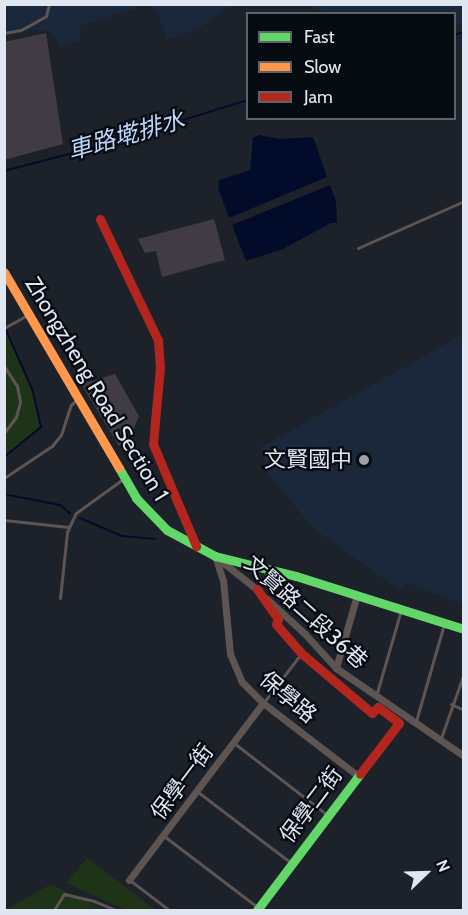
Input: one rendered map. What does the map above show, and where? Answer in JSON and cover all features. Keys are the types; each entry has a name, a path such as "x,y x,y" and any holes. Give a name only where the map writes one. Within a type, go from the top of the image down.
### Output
{"street":[{"path":"100,219 158,340 160,367 153,444 196,546"},
{"name":"Zhongzheng Road Section 1","path":"4,272 136,498 167,531 215,556 357,595 464,629"},
{"name":"文賢路二段36巷","path":"215,556 257,589 305,634 336,668 464,756"},
{"name":"保學路","path":"215,556 223,580 228,641 234,667 242,682 263,703 357,775"},
{"path":"257,589 278,619 276,624 301,653"},
{"path":"336,668 357,595"},
{"name":"保學二街","path":"258,909 357,775 399,723 378,707 372,713 301,653"},
{"name":"保學一街","path":"129,880 263,703"}],"lane":[{"path":"4,33 21,30 46,16 50,5"},
{"path":"358,248 464,201"},
{"path":"4,328 29,314"},
{"path":"4,366 17,386 20,402 16,417 4,433"},
{"path":"4,478 52,446 61,435 71,405 78,398"},
{"path":"60,598 69,527 76,513 125,478"},
{"path":"4,520 69,527"},
{"path":"376,696 402,609"},
{"path":"416,722 445,622"},
{"path":"263,703 301,653"},
{"path":"440,740 464,673"},
{"path":"451,704 464,710"},
{"path":"234,743 327,815"},
{"path":"197,792 292,864"},
{"path":"164,836 258,909"},
{"path":"129,880 170,910"},
{"path":"54,910 64,894 94,901 115,910"}],"shaded area":[{"path":"5,5 147,5 80,26 80,42 60,46 51,31 23,30 5,35"},
{"path":"148,5 232,5 198,29 168,40 156,10"},
{"path":"307,5 463,5 463,23 456,26 456,12 323,12"},
{"path":"259,135 279,139 313,137 327,177 229,218 218,188 219,180 250,170 253,138"},
{"path":"330,185 336,201 337,223 331,223 283,249 246,261 232,225"},
{"name":"文賢國中","path":"463,334 463,605 407,583 403,590 389,583 313,528 268,474 261,447"}],"green space":[{"path":"4,327 32,389 41,427 5,457"},
{"path":"87,858 156,910 126,910 66,883"},
{"path":"51,884 105,910 5,910"}],"building":[{"path":"46,33 63,144 4,160 4,42"},
{"path":"214,219 225,260 162,277 156,251 145,253 138,239"},
{"path":"115,374 139,416 129,440 119,446 81,384"}],"waterway":[{"name":"車路墘排水","path":"456,34 464,32"},
{"name":"車路墘排水","path":"4,171 99,146 246,101"},
{"path":"4,457 41,427 32,389 5,328"},
{"path":"4,494 60,505 70,513"},
{"path":"80,518 122,536 155,539"}],"traffic: fast":[{"path":"119,468 136,498 167,530 215,556 296,576 464,629"},
{"path":"257,910 360,774"}],"traffic: slow":[{"path":"4,272 119,468"}],"traffic: jam":[{"path":"100,219 158,340 160,367 153,444 196,546"},
{"path":"257,589 278,619 276,624 301,653 372,713 378,707 399,723 360,774"}],"place":[{"name":"文賢國中","path":"364,460"}]}
